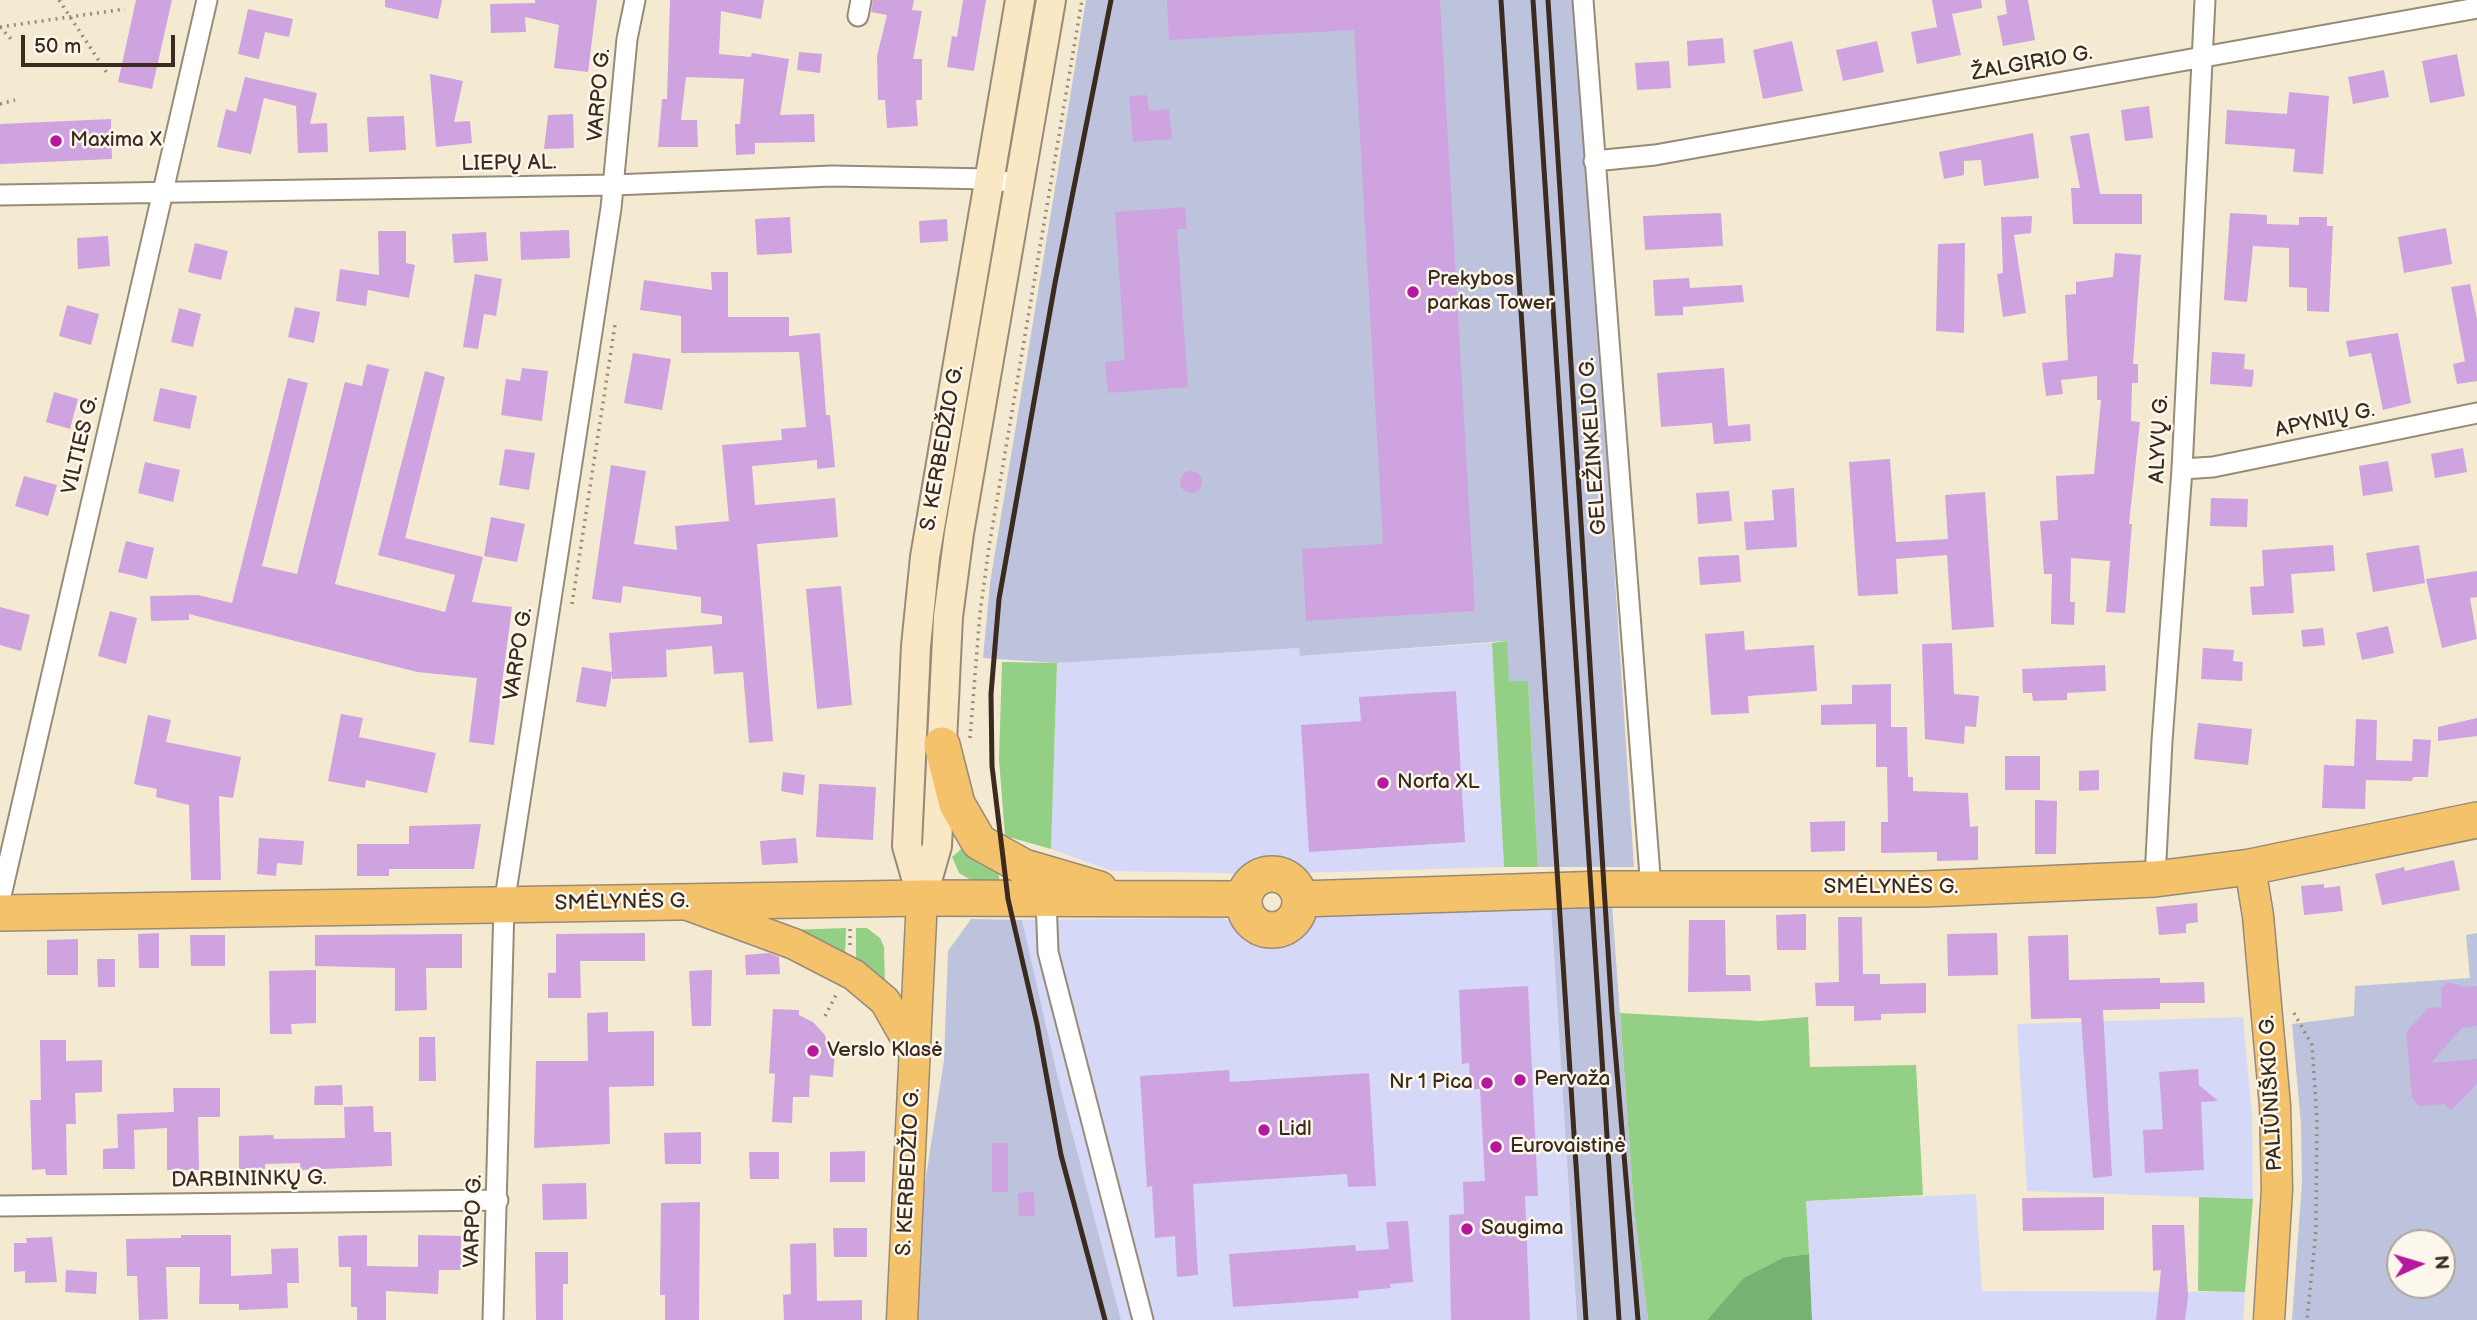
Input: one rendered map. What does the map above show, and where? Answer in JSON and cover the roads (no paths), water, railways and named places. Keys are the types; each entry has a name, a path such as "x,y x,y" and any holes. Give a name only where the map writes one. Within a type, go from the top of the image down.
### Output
{"highway":[{"path":"956,742 957,804 979,842 1024,867 1125,897"},
{"name":"SMĖLYNĖS G.","path":"0,913 1125,897 1244,900 1248,916 1253,922 1268,930 1276,930 1291,922 1300,899 1651,888 1924,889 2155,879 2250,867 2477,820"}],"main road":[{"name":"S. KERBEDŽIO G.","path":"922,898 907,846 916,646 925,557 1020,0"},
{"name":"S. KERBEDŽIO G.","path":"902,1320 922,898 937,846 956,742 948,617 959,533 1051,0"},
{"name":"PALIŪNIŠKIO G.","path":"2250,867 2258,916 2275,1106 2277,1189 2269,1320"},
{"path":"679,902 794,944 855,975 885,1001 915,1055"}],"street":[{"name":"VILTIES G.","path":"0,900 207,0"},
{"name":"VARPO G.","path":"493,1320 504,905 614,185 627,39 635,0"},
{"name":"GELEŽINKELIO G.","path":"1583,0 1651,888"},
{"name":"ALYVŲ G.","path":"2155,879 2182,468 2205,0"},
{"name":"ŽALGIRIO G.","path":"1594,160 1655,155 2477,8"},
{"name":"LIEPŲ AL.","path":"0,195 162,195 614,185 832,176 990,179 1019,184"},
{"name":"APYNIŲ G.","path":"2182,468 2213,467 2477,413"},
{"path":"1046,899 1048,952 1143,1320"},
{"name":"DARBININKŲ G.","path":"0,1206 498,1200"}],"railway":[{"path":"1105,1320 1061,1155 1037,1024 1008,899 992,766 991,694 999,599 1055,283 1111,0"},
{"path":"1501,0 1586,1320"},
{"path":"1533,0 1619,1320"},
{"path":"1548,0 1612,1013 1638,1320"}],"place":[{"name":"Maxima X","path":"56,141"},
{"name":"Prekybos parkas Tower","path":"1413,292"},
{"name":"Norfa XL","path":"1383,783"},
{"name":"Verslo Klasė","path":"813,1051"},
{"name":"Pervaža","path":"1520,1080"},
{"name":"Nr 1 Pica","path":"1487,1083"},
{"name":"Lidl","path":"1264,1130"},
{"name":"Eurovaistinė","path":"1496,1147"},
{"name":"Saugima","path":"1467,1229"}]}
